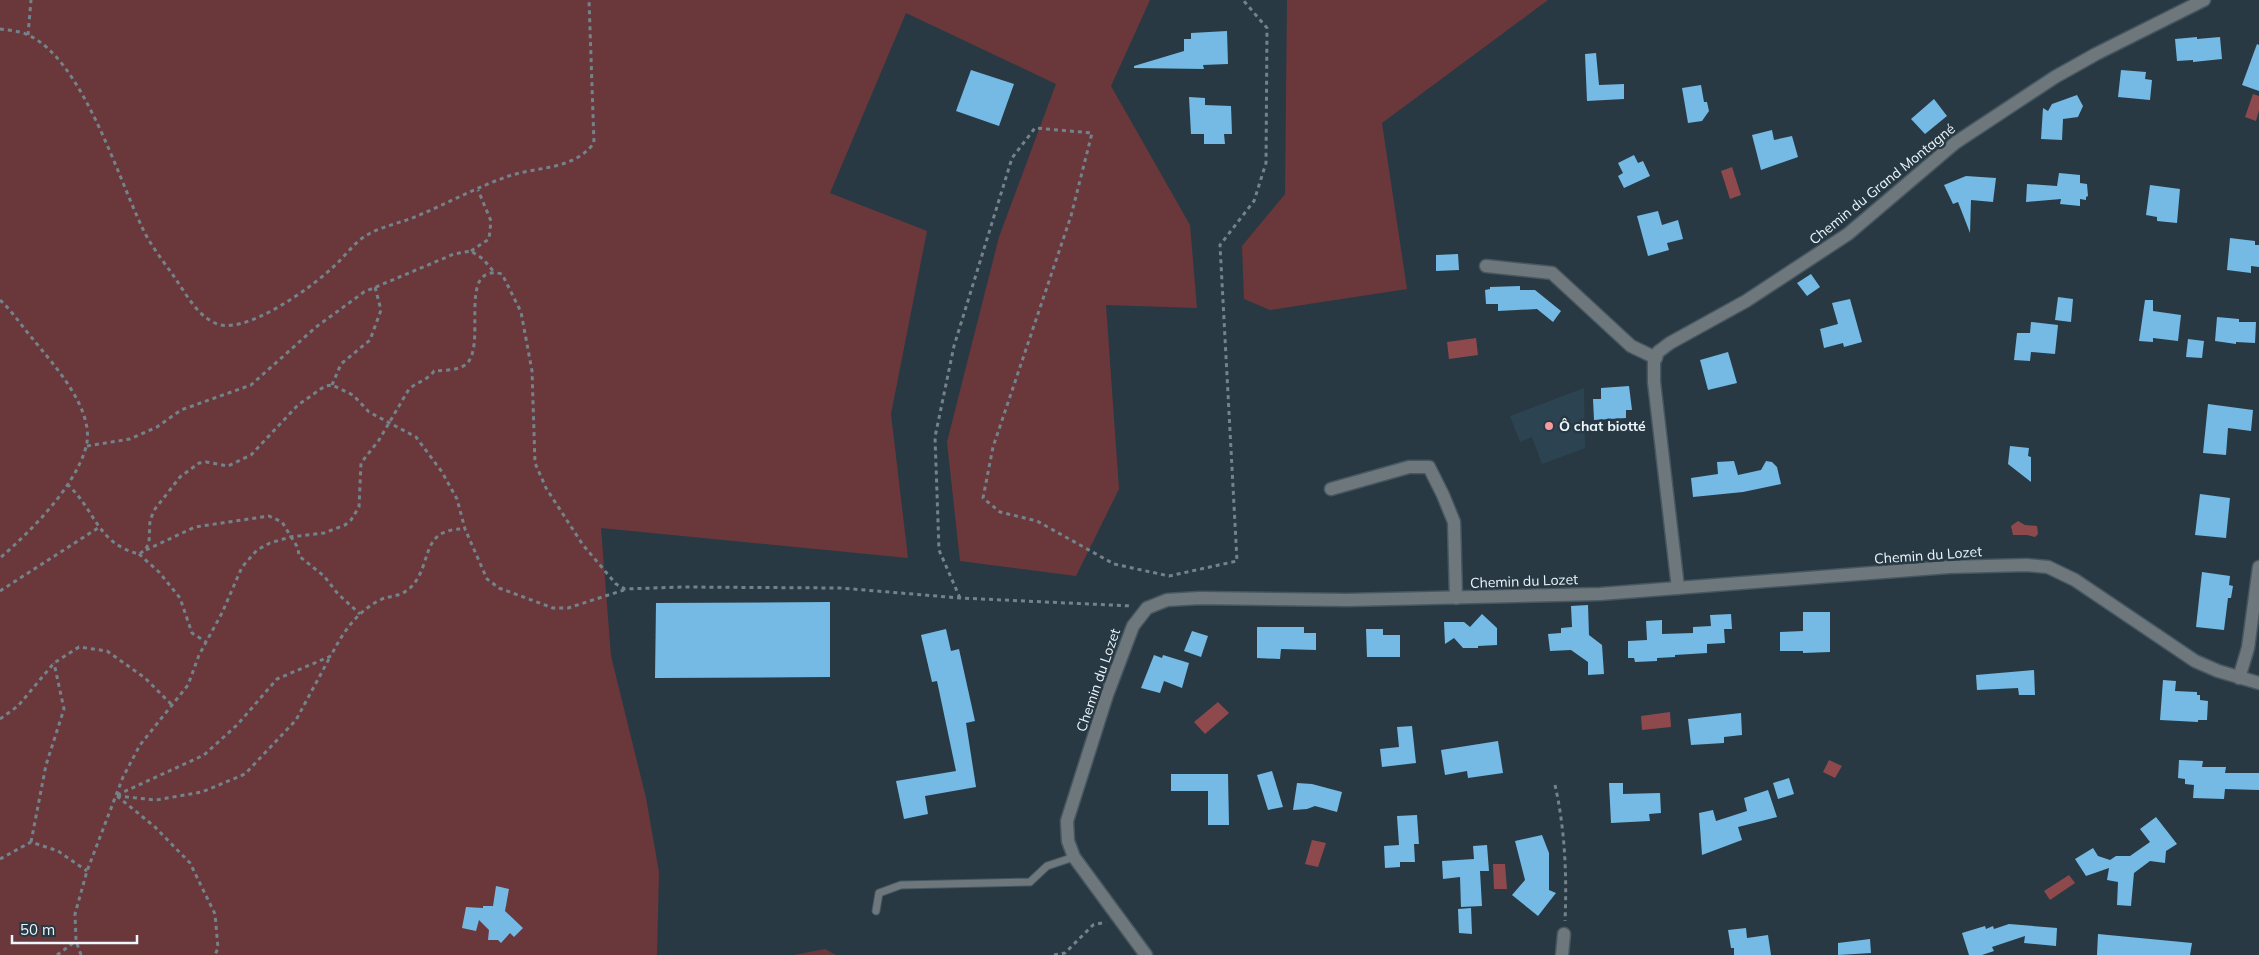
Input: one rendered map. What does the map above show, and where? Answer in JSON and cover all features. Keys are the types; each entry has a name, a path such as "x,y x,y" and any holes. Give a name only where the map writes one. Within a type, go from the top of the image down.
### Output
{"street":[{"name":"Chemin du Grand Montagné","path":"1656,358 1658,352 1670,343 1746,301 1848,234 1955,143 2006,109 2096,54 2204,0"},
{"path":"1486,266 1552,273 1631,346 1656,358 1654,382 1678,588"},
{"path":"1331,489 1409,466 1429,467 1454,522 1456,598"},
{"name":"Chemin du Lozet","path":"1146,955 1074,857 1068,841 1067,821 1133,626 1147,608 1167,600 1183,598 1347,600 1600,594 1949,568 2026,565 2048,567 2075,580 2195,661 2239,678 2259,683"},
{"path":"2239,678 2248,648 2259,567"},
{"path":"1562,955 1564,934"}],"lane":[{"path":"876,911 878,893 901,885 1030,882 1047,866 1074,857"}],"path":[{"path":"28,35 31,0"},
{"path":"0,30 28,35 50,50 75,80 119,171 142,229 202,315 216,324 232,326 294,298 316,283 367,235 506,177 565,163 585,154 594,142 589,0"},
{"path":"960,598 939,550 935,437 954,346 1012,158 1035,128 1092,133 1071,216 993,447 983,498 1000,512 1037,521 1114,564 1169,576 1237,561 1220,246 1254,201 1266,163 1267,28 1243,0"},
{"path":"87,446 130,439 157,427 181,410 250,385 316,328 364,292 454,254 472,251 488,239 491,221 478,190"},
{"path":"472,251 483,259 494,272"},
{"path":"81,955 76,942 75,914 88,871 116,796 136,751 188,685 199,655 222,613 242,567 257,550 290,537 324,533 345,525 351,520 359,506 361,464 380,440 409,390 414,384 430,377 434,371 450,370 464,366 474,355 475,292 481,279 486,274 494,272 502,274 521,312 532,371 535,463 546,488 583,545 616,584 625,589"},
{"path":"332,385 341,364 370,340 381,310 375,287"},
{"path":"0,300 59,371 77,397 86,420 87,446 67,484 54,502 0,558"},
{"path":"146,550 149,543 150,520 155,509 180,476 199,463 206,462 228,466 250,455 298,405 325,386 332,385 353,395 369,412 416,437 436,464 457,499 465,529 486,579 499,588 553,608 568,608 625,589 682,587 840,588 960,598 1147,608"},
{"path":"67,484 79,495 98,528 124,551 139,554 159,572 180,598 192,633 206,642"},
{"path":"139,554 188,529 269,516 282,522 298,548 298,556 324,576 338,594 360,614"},
{"path":"0,591 98,528"},
{"path":"116,796 156,800 202,792 245,774 296,720 342,633 360,614 382,599 397,596 410,588 420,576 428,547 438,536 451,529 465,529"},
{"path":"0,719 18,706 54,663 79,647 107,651 145,678 172,704"},
{"path":"116,796 204,755 237,725 278,679 331,656"},
{"path":"31,842 46,765 64,709 54,663"},
{"path":"1554,785 1562,823 1566,897 1564,934"},
{"path":"116,796 155,827 190,863 215,914 218,948 215,955"},
{"path":"0,859 31,842 58,851 88,871"},
{"path":"1054,955 1065,954 1093,925 1119,919"},
{"path":"57,955 76,942"}],"shaded area":[{"path":"0,0 1150,0 1111,86 1190,225 1197,308 1106,305 1119,489 1076,576 960,561 947,442 999,237 1056,84 906,13 830,193 927,231 891,414 908,558 601,528 611,656 646,798 659,872 657,955 0,955"},
{"path":"1287,0 1548,0 1382,123 1407,289 1270,310 1244,299 1242,246 1285,194"},
{"path":"2253,94 2259,96 2259,110 2256,121 2245,117"},
{"path":"1732,167 1741,195 1730,199 1721,171"},
{"path":"1476,338 1478,355 1449,359 1447,342"},
{"name":"Ô chat biotté","path":"1584,388 1585,448 1542,464 1532,437 1520,442 1510,416"},
{"path":"2018,521 2025,525 2037,526 2038,534 2035,537 2013,535 2011,526"},
{"path":"1218,702 1229,713 1205,734 1194,722"},
{"path":"1670,712 1671,727 1642,730 1641,716"},
{"path":"1829,760 1842,766 1835,778 1823,772"},
{"path":"1312,840 1326,843 1318,867 1305,864"},
{"path":"1493,864 1505,864 1507,889 1494,889"},
{"path":"2069,875 2075,883 2050,900 2044,891"},
{"path":"825,949 836,955 794,955"}],"building":[{"path":"1227,31 1228,64 1203,65 1204,69 1134,68 1134,66 1184,51 1184,39 1191,39 1191,33"},
{"path":"2197,37 2197,39 2220,37 2222,59 2193,62 2193,60 2177,61 2175,39"},
{"path":"2257,44 2259,45 2259,91 2242,85"},
{"path":"1596,53 1599,85 1624,84 1624,99 1587,101 1585,54"},
{"path":"971,70 1014,84 999,126 956,111"},
{"path":"2121,70 2146,72 2145,79 2152,80 2150,100 2118,97"},
{"path":"1701,85 1704,102 1707,102 1709,111 1702,121 1688,123 1682,88"},
{"path":"2077,95 2083,106 2078,117 2063,119 2062,140 2041,139 2043,108 2048,111 2052,104"},
{"path":"1189,97 1205,98 1205,105 1231,106 1232,134 1224,134 1225,144 1204,144 1204,134 1191,134"},
{"path":"1934,99 1947,116 1925,134 1911,119"},
{"path":"1772,130 1774,140 1792,136 1798,157 1761,170 1752,135"},
{"path":"1634,155 1638,163 1643,161 1650,176 1624,188 1618,176 1623,173 1618,163"},
{"path":"2059,173 2080,175 2080,183 2087,184 2088,196 2086,200 2080,199 2080,206 2060,204 2061,199 2026,202 2027,184 2057,186"},
{"path":"1966,176 1996,178 1993,202 1971,200 1970,233 1958,202 1953,204 1944,185"},
{"path":"2150,185 2180,189 2177,223 2157,221 2157,217 2146,215"},
{"path":"1658,211 1662,225 1678,220 1683,239 1667,243 1669,250 1648,256 1637,216"},
{"path":"2230,238 2255,241 2255,245 2259,245 2259,267 2251,266 2251,273 2227,270"},
{"path":"1458,254 1459,270 1436,271 1436,255"},
{"path":"1811,274 1820,287 1807,296 1797,283"},
{"path":"1520,286 1520,290 1535,290 1561,311 1553,322 1537,309 1498,311 1498,304 1486,304 1485,290 1490,289 1490,287"},
{"path":"2058,297 2073,299 2071,322 2055,320"},
{"path":"1850,299 1862,342 1844,347 1843,343 1824,348 1820,329 1838,324 1832,303"},
{"path":"2145,300 2153,300 2153,311 2181,315 2178,341 2153,338 2153,342 2139,341"},
{"path":"2217,317 2239,319 2239,322 2256,322 2255,343 2236,342 2236,344 2215,341"},
{"path":"2031,322 2058,325 2055,354 2031,352 2030,361 2014,360 2017,333 2030,333"},
{"path":"2188,339 2204,341 2202,358 2186,357"},
{"path":"1728,352 1737,383 1708,390 1700,360"},
{"path":"1629,386 1632,410 1626,410 1626,418 1594,420 1593,399 1601,399 1601,388"},
{"path":"2208,404 2253,410 2251,431 2228,428 2226,455 2203,453"},
{"path":"2010,446 2029,448 2031,482 2008,464"},
{"path":"1734,461 1738,475 1761,470 1766,461 1772,462 1777,467 1781,484 1743,492 1693,497 1691,478 1718,474 1717,462"},
{"path":"2200,494 2230,498 2226,538 2195,535"},
{"path":"2202,572 2230,576 2229,585 2233,586 2231,598 2228,598 2224,630 2196,627"},
{"path":"830,602 830,677 655,678 656,603"},
{"path":"1588,605 1589,635 1602,645 1604,674 1588,675 1588,662 1571,650 1550,651 1548,634 1561,633 1561,628 1572,627 1571,606"},
{"path":"1803,612 1830,612 1830,652 1803,653 1803,651 1780,651 1780,632 1803,631"},
{"path":"1482,614 1497,628 1497,645 1463,648 1454,638 1445,644 1444,622 1464,622 1470,627"},
{"path":"1731,614 1732,629 1724,629 1725,643 1707,644 1707,653 1675,655 1675,657 1657,658 1657,661 1635,662 1634,658 1628,658 1628,641 1647,640 1646,621 1662,620 1662,634 1693,633 1693,627 1711,626 1710,615"},
{"path":"1257,627 1304,627 1304,633 1316,633 1316,650 1281,649 1280,659 1257,658"},
{"path":"946,629 951,651 959,649 975,721 966,723 976,787 925,796 928,814 904,819 896,781 956,771 937,681 932,682 921,635"},
{"path":"1366,629 1383,629 1383,635 1400,635 1400,657 1367,657"},
{"path":"1192,631 1208,636 1201,657 1184,651"},
{"path":"1154,655 1162,658 1163,655 1189,663 1182,688 1164,681 1160,693 1141,688"},
{"path":"2034,670 2035,695 2019,695 2018,688 1977,690 1976,675"},
{"path":"2163,680 2176,681 2175,691 2197,692 2197,695 2200,695 2200,700 2208,701 2207,720 2198,720 2198,722 2160,720"},
{"path":"1741,713 1742,735 1724,737 1724,743 1691,745 1688,719"},
{"path":"1412,726 1416,763 1382,767 1380,749 1399,747 1397,727"},
{"path":"1498,741 1503,773 1468,778 1467,771 1445,775 1441,750"},
{"path":"2179,760 2203,761 2202,767 2226,767 2225,773 2259,773 2259,790 2225,789 2224,799 2193,798 2194,785 2185,784 2185,779 2178,778"},
{"path":"1272,771 1283,807 1268,810 1257,775"},
{"path":"1171,774 1228,774 1229,825 1208,825 1208,791 1171,791"},
{"path":"1789,778 1794,794 1778,799 1773,783"},
{"path":"1297,783 1312,784 1342,792 1337,812 1315,806 1307,809 1293,810"},
{"path":"1609,783 1623,783 1623,794 1660,793 1661,813 1649,814 1650,821 1611,823"},
{"path":"1768,790 1777,817 1738,827 1742,840 1702,855 1699,813 1713,810 1716,821 1747,811 1744,798"},
{"path":"1417,815 1419,844 1414,844 1415,862 1400,862 1400,867 1385,868 1384,846 1399,845 1397,816"},
{"path":"2156,817 2177,844 2166,851 2165,863 2150,861 2134,873 2131,906 2117,905 2118,882 2107,880 2109,868 2086,876 2075,859 2093,848 2098,856 2110,860 2116,856 2130,856 2150,842 2140,829"},
{"path":"1542,835 1549,853 1549,890 1556,893 1538,916 1512,895 1525,880 1515,841"},
{"path":"1487,845 1489,871 1480,871 1482,906 1461,907 1460,877 1443,879 1442,861 1474,859 1473,846"},
{"path":"496,886 509,889 505,911 523,928 514,937 510,933 501,943 498,940 488,940 489,930 479,920 476,931 462,928 466,907 483,908 483,906 493,906"},
{"path":"1471,908 1472,934 1459,933 1458,909"},
{"path":"2009,924 2057,928 2056,946 2024,943 2025,936 1992,947 1994,951 1982,955 1969,955 1962,933 1985,926 1986,929 1993,926 1994,929"},
{"path":"1746,928 1747,938 1768,935 1771,955 1734,955 1734,948 1731,948 1728,930"},
{"path":"2098,934 2192,943 2190,955 2097,955"},
{"path":"1870,939 1871,953 1838,955 1838,943"}],"place":[{"name":"Ô chat biotté","path":"1549,426"}]}
